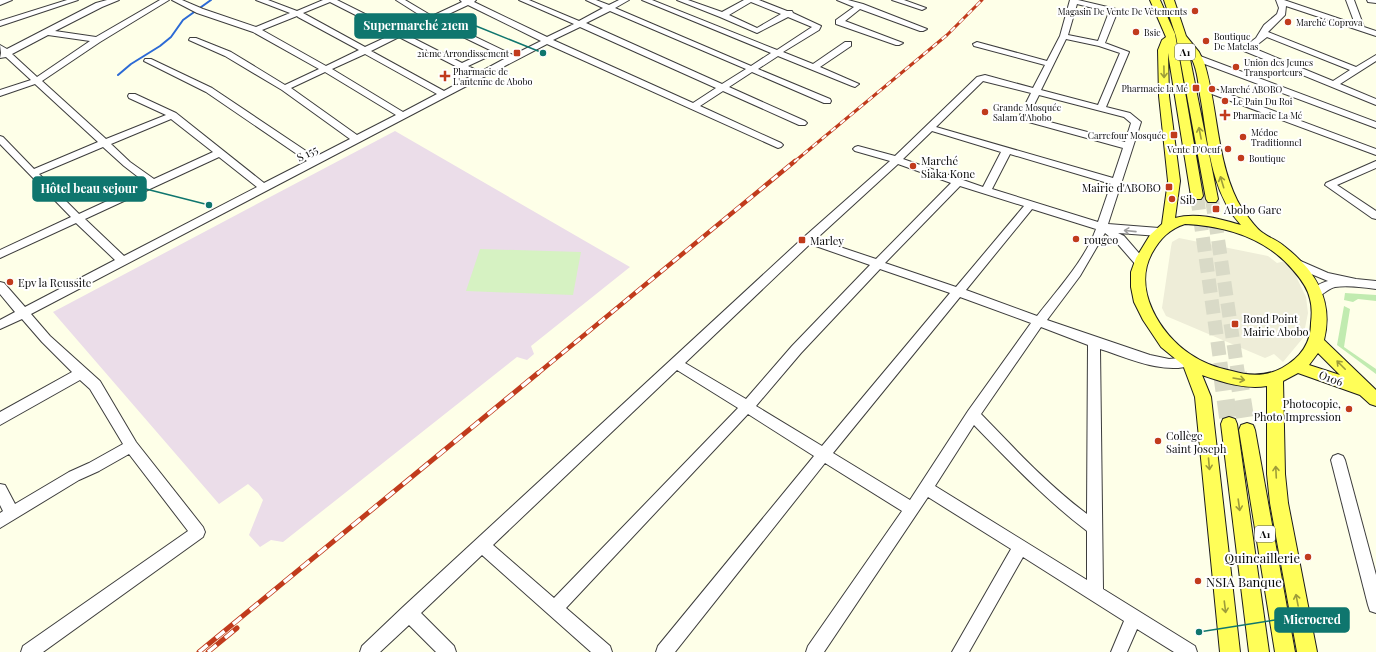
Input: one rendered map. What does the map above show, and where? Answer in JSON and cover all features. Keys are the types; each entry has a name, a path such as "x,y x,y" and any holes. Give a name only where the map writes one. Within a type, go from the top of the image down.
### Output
{"main road":[{"name":"A1","path":"1155,0 1170,34 1197,196"},
{"name":"A1","path":"1169,0 1182,36 1212,199"},
{"path":"1170,34 1163,50 1164,96 1174,181 1164,228 1144,252 1140,262 1137,282 1138,292 1145,312 1154,328 1167,344 1189,362 1219,375 1235,379 1254,382 1275,378 1298,366 1309,356 1317,342 1320,328 1316,293 1296,263 1274,245 1260,236 1240,217 1232,203 1221,181 1197,58 1182,36"},
{"path":"1164,228 1185,220 1209,221 1239,228 1260,236"},
{"name":"O106","path":"1317,342 1344,367 1370,395"},
{"path":"1189,362 1203,397 1230,652"},
{"name":"O106","path":"1298,366 1370,395"},
{"path":"1275,378 1276,474 1279,503 1307,652"},
{"name":"A1","path":"1228,424 1259,652"},
{"name":"A1","path":"1247,430 1286,652"}],"street":[{"path":"0,3 8,0"},
{"path":"0,24 74,0"},
{"path":"91,0 99,5"},
{"path":"4,55 99,5 115,0"},
{"path":"0,93 38,80 97,40 165,0"},
{"path":"176,0 200,11 256,30 324,68 404,116"},
{"path":"260,0 298,13 445,95"},
{"path":"256,30 330,0 481,76"},
{"path":"400,0 432,19 514,58"},
{"path":"523,0 581,24 802,123"},
{"path":"590,0 828,101"},
{"name":"S 155","path":"0,325 445,95 625,0"},
{"path":"646,0 855,84"},
{"path":"681,0 723,15 757,31 789,14"},
{"path":"723,15 749,0"},
{"path":"694,106 817,26 753,0"},
{"path":"841,0 852,1 860,6 889,5 922,8"},
{"path":"1101,44 1114,13 1113,11 1074,0 1064,36 1024,115 1028,119 1127,146"},
{"path":"1280,0 1376,34"},
{"path":"1280,0 1283,8 1281,15 1267,27 1262,36 1247,49 1376,102"},
{"path":"1350,0 1360,28"},
{"path":"1371,0 1376,1"},
{"path":"285,88 324,68 399,35 468,1 548,41 778,145"},
{"path":"889,5 923,29"},
{"path":"860,6 839,22 899,43"},
{"path":"46,32 97,40"},
{"path":"1262,36 1267,34 1357,70"},
{"path":"1064,36 1101,44 1125,52 1101,108"},
{"path":"193,40 228,54 285,88 358,140"},
{"path":"814,67 848,44"},
{"path":"977,44 1050,64"},
{"path":"0,47 4,55 38,80 105,143 152,183"},
{"path":"462,66 497,50"},
{"path":"1335,84 1376,57"},
{"path":"1197,58 1376,126"},
{"path":"148,61 209,90 315,162"},
{"path":"368,652 808,240 897,160 982,78 1127,115 1136,122 1098,238 1076,273 1038,323 973,415 912,509 814,652"},
{"path":"1204,88 1376,152"},
{"path":"132,96 173,115 264,188"},
{"path":"32,173 173,115"},
{"path":"930,128 1116,182"},
{"path":"0,139 53,195 123,261"},
{"path":"858,149 897,160 958,182 1102,227 1133,232 1164,228"},
{"path":"986,191 1007,150"},
{"path":"0,254 219,153"},
{"path":"1376,164 1330,185 1376,216"},
{"path":"555,609 746,408 766,384 879,263 958,182"},
{"path":"664,652 824,454 1030,205"},
{"path":"1102,227 1120,238 1140,262"},
{"path":"808,240 879,263 1038,323 1094,342 1160,363 1169,364 1189,362"},
{"path":"1296,263 1325,276 1357,283 1376,285"},
{"path":"1316,293 1325,285 1357,283"},
{"path":"0,286 23,314 81,373 95,385 131,446 198,532 29,652"},
{"path":"1094,342 1095,594"},
{"path":"676,363 746,408 824,454 912,509"},
{"path":"0,419 81,373"},
{"path":"973,415 1036,480 1064,505 1095,528"},
{"path":"0,490 6,517 74,476 94,468 131,446"},
{"path":"1338,460 1376,605"},
{"path":"926,488 1189,652"},
{"path":"482,546 604,652"},
{"path":"960,652 1021,546"},
{"path":"409,613 448,652"},
{"path":"1119,652 1134,618"}],"shaded area":[{"path":"395,131 630,267 531,346 534,354 527,360 517,357 283,542 271,540 260,547 249,535 263,500 258,493 248,484 219,504 53,312"},
{"path":"1179,238 1268,256 1277,263 1285,261 1293,270 1306,297 1308,313 1303,338 1283,362 1274,354 1265,358 1166,316 1162,308 1171,247 1172,242"}],"green space":[{"path":"480,249 581,252 573,295 466,291"},
{"path":"1345,293 1376,295 1376,301 1358,299 1353,302 1344,300"},
{"path":"1344,306 1350,309 1344,347 1376,369 1376,374 1337,345"}],"waterway":[{"path":"118,75 131,64 160,46 171,37 183,20 211,0"}],"tunnel":[{"path":"1197,196 1222,374"},
{"path":"1212,199 1238,374"},
{"path":"1222,373 1229,424"},
{"path":"1238,373 1247,430"}],"railway":[{"path":"794,162 947,35 982,0"},
{"path":"537,374 795,161"},
{"path":"199,652 538,373"},
{"path":"208,652 237,628"}],"place":[{"name":"Magasin De Vente De Vêtements","path":"1195,11"},
{"name":"Marché Coprova","path":"1288,22"},
{"name":"Bsic","path":"1136,32"},
{"name":"Boutique De Matelas","path":"1206,41"},
{"name":"21ème Arrondissement","path":"517,53"},
{"name":"Supermarché 21em","path":"543,53"},
{"name":"Union des Jeunes Transporteurs","path":"1236,67"},
{"name":"Pharmacie de L'antenne de Abobo","path":"445,76"},
{"name":"Pharmacie la Mé","path":"1196,88"},
{"name":"Marché ABOBO","path":"1212,89"},
{"name":"Le Pain Du Roi","path":"1225,101"},
{"name":"Grande Mosquée Salam d'Abobo","path":"985,112"},
{"name":"Pharmacie La Mé","path":"1225,115"},
{"name":"Carrefour Mosquée","path":"1174,135"},
{"name":"Médoc Traditionnel","path":"1243,137"},
{"name":"Vente D'Oeuf","path":"1228,149"},
{"name":"Boutique","path":"1241,158"},
{"name":"Marché Siaka Kone","path":"913,166"},
{"name":"Mairie d'ABOBO","path":"1169,187"},
{"name":"Sib","path":"1172,199"},
{"name":"Hôtel beau sejour","path":"209,205"},
{"name":"Abobo Gare","path":"1216,209"},
{"name":"rougeo","path":"1076,239"},
{"name":"Marley","path":"802,240"},
{"name":"Epv la Reussite","path":"10,282"},
{"name":"Rond Point Mairie Abobo","path":"1235,324"},
{"name":"Photocopie, Photo Impression","path":"1349,409"},
{"name":"Collège Saint Joseph","path":"1158,441"},
{"name":"Quincaillerie","path":"1308,557"},
{"name":"NSIA Banque","path":"1198,581"},
{"name":"Microcred","path":"1199,632"}]}
